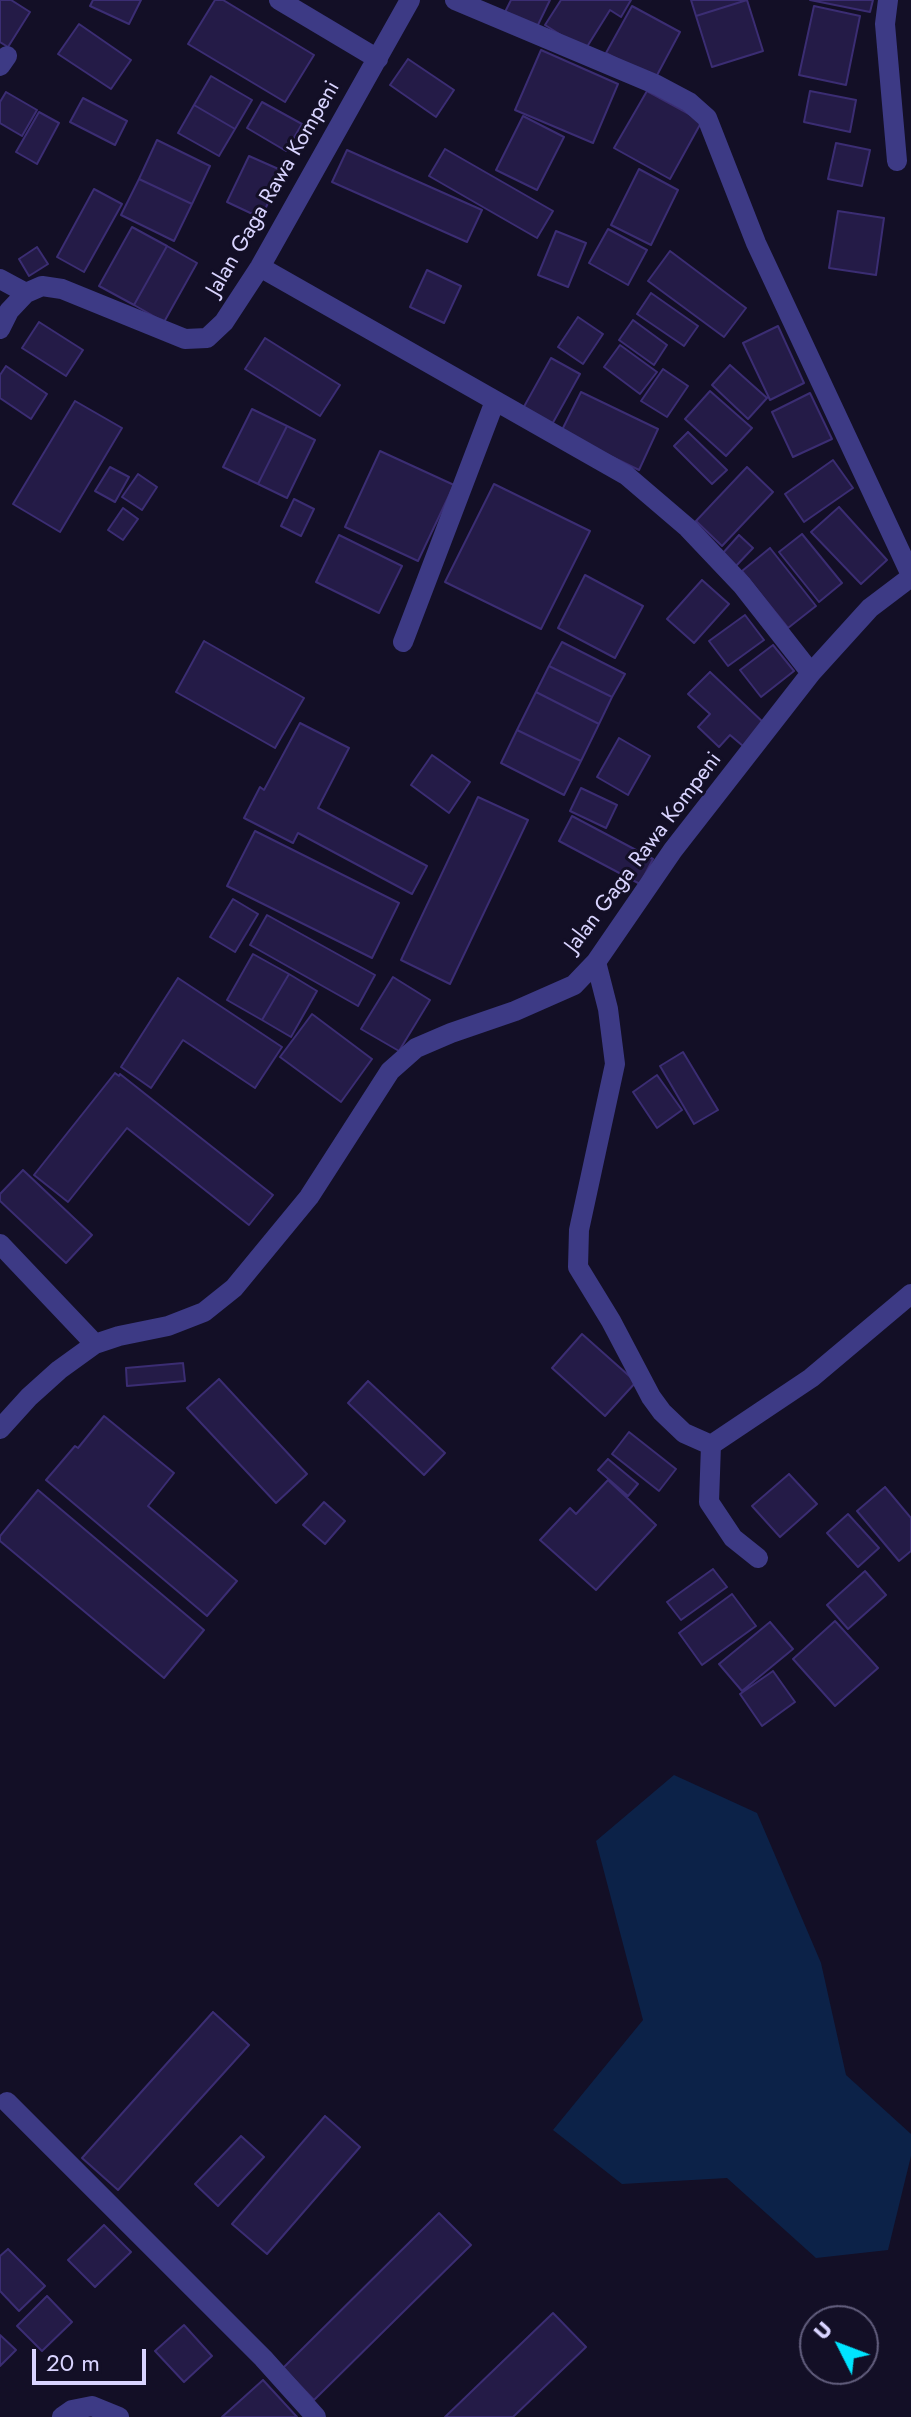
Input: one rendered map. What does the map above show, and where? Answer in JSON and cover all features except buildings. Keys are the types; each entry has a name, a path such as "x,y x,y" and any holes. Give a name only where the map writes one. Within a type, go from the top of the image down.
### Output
{"street":[{"path":"279,0 378,59"},
{"name":"Jalan Gaga Rawa Kompeni","path":"26,293 42,286 62,289 185,339 207,338 224,322 260,267 410,0"},
{"path":"455,0 657,85 689,102 707,118 756,243 911,576"},
{"path":"888,0 885,24 897,161"},
{"path":"260,267 626,475 678,519 742,585 811,673"},
{"path":"0,279 26,293 9,311 0,329"},
{"path":"403,642 495,401"},
{"name":"Jalan Gaga Rawa Kompeni","path":"0,1429 49,1379 95,1344 168,1326 204,1312 234,1288 309,1197 390,1071 416,1048 574,985 596,962 673,850 811,673 870,608 911,576"},
{"path":"596,962 608,1009 615,1064 579,1230 578,1267 651,1397 684,1433 711,1445"},
{"path":"0,1244 95,1344"},
{"path":"711,1445 811,1378 911,1294"},
{"path":"711,1445 709,1502 733,1538 758,1558"},
{"path":"7,2102 263,2358 316,2417"},
{"path":"62,2417 72,2410 92,2406 119,2417"}],"water":[{"path":"674,1775 757,1813 821,1963 846,2075 911,2134 911,2156 888,2250 816,2258 727,2178 622,2184 553,2130 643,2020 596,1841"}]}
